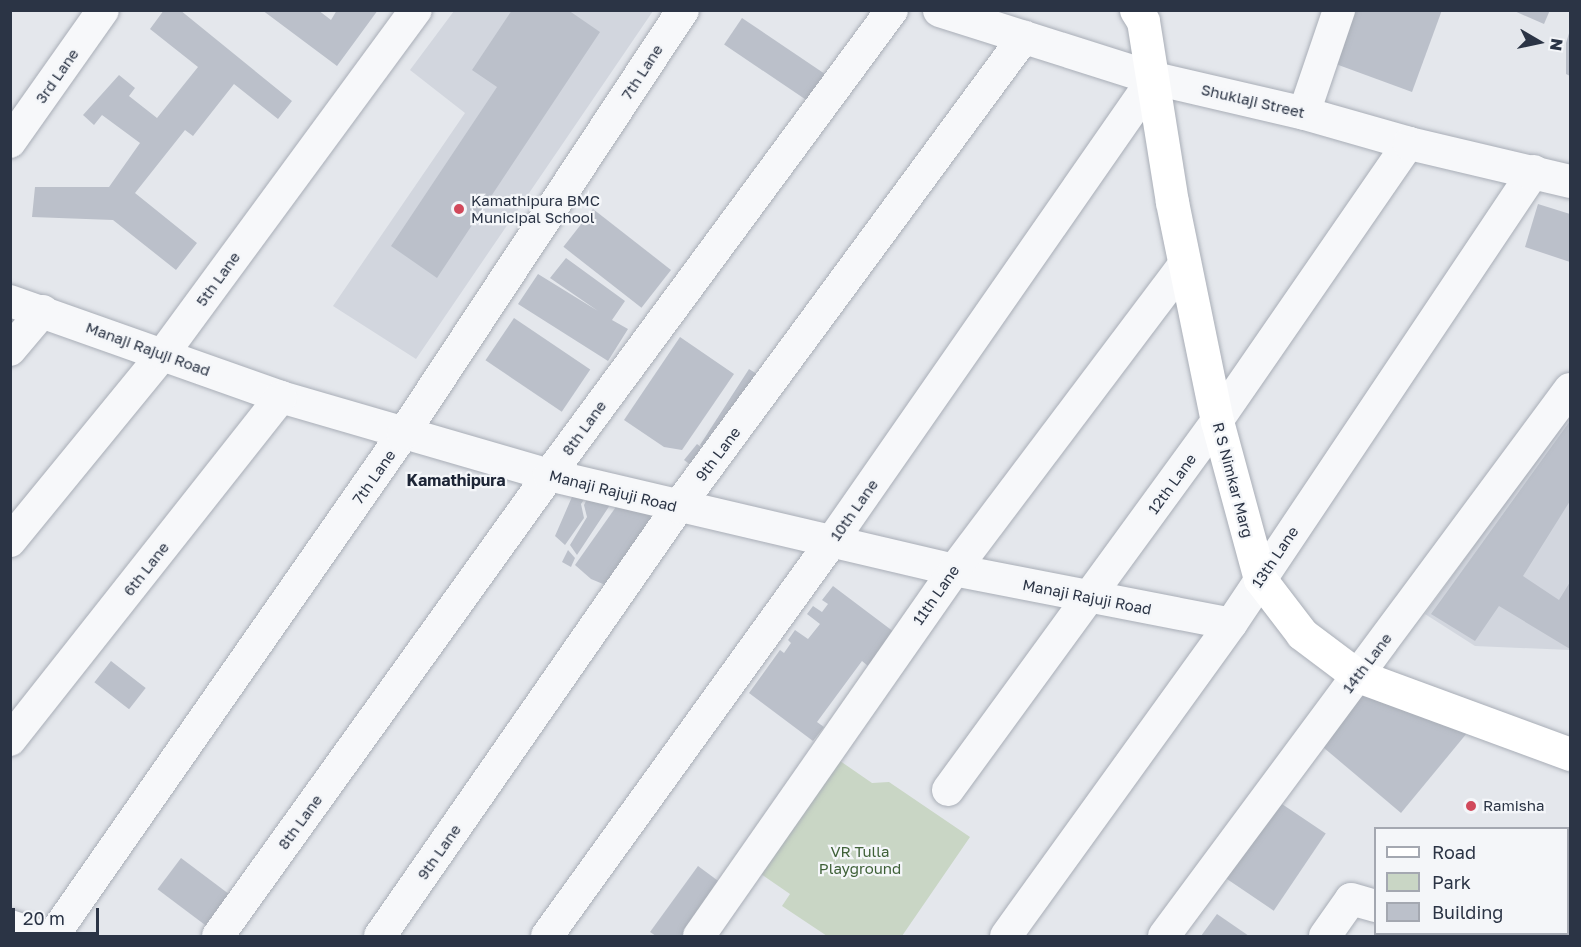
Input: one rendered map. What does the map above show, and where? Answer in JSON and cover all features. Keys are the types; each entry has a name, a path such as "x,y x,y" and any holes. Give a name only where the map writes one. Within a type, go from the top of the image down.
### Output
{"main road":[{"name":"R S Nimkar Marg","path":"1142,14 1172,202 1217,421 1260,579 1302,634 1358,676 1570,754"}],"street":[{"name":"3rd Lane","path":"10,142 103,10"},
{"name":"5th Lane","path":"10,541 163,354 416,10"},
{"name":"7th Lane","path":"54,936 404,434 683,10"},
{"name":"8th Lane","path":"218,936 549,475 892,10"},
{"name":"Shuklaji Street","path":"939,10 1154,78 1304,113 1409,143 1570,181"},
{"path":"1304,113 1340,10"},
{"name":"9th Lane","path":"380,936 678,507 1024,37"},
{"name":"10th Lane","path":"547,936 832,540 1154,78"},
{"name":"12th Lane","path":"948,790 1217,421 1409,143"},
{"name":"13th Lane","path":"1006,936 1230,624 1534,171"},
{"name":"11th Lane","path":"699,936 954,570 1185,264"},
{"name":"Manaji Rajuji Road","path":"10,301 281,397 549,475 954,570 1230,624"},
{"path":"10,350 43,311"},
{"name":"14th Lane","path":"1164,936 1570,389"},
{"name":"6th Lane","path":"10,740 281,397"},
{"path":"1325,936 1351,900 1374,906"},
{"path":"10,926 40,936"}],"shaded area":[{"name":"Kamathipura BMC Municipal School","path":"454,11 653,11 416,359 333,306 465,113 410,70"},
{"path":"1570,412 1570,650 1475,646 1425,614"}],"green space":[{"name":"VR Tulla Playground","path":"830,754 872,783 889,782 970,837 902,936 827,936 782,906 790,894 752,868"}],"building":[{"path":"164,10 180,10 292,101 278,119 234,84 193,136 185,130 135,193 197,243 176,270 113,220 32,217 35,187 109,187 140,143 102,115 94,125 83,115 119,75 135,88 129,96 157,118 198,67 150,29"},
{"path":"262,10 318,10 331,20 337,10 378,10 337,66"},
{"path":"512,10 568,10 600,32 437,278 391,246 497,87 472,70"},
{"path":"1352,10 1442,10 1412,92 1333,63"},
{"path":"1512,10 1550,10 1544,24"},
{"path":"742,18 829,77 811,103 724,45"},
{"path":"1570,30 1570,76 1566,74 1566,43"},
{"path":"1538,204 1570,214 1570,262 1525,247"},
{"path":"593,209 671,270 641,308 563,247"},
{"path":"566,258 625,301 612,320 628,329 608,361 518,304 538,274 598,311 550,278"},
{"path":"514,318 590,369 562,412 485,360"},
{"path":"680,337 734,374 682,450 664,447 624,420"},
{"path":"749,369 763,378 699,474 694,466 702,455 692,466 684,460 697,444 705,450 700,445"},
{"path":"1570,421 1570,501 1523,576 1559,600 1570,582 1570,649 1499,606 1475,641 1431,614"},
{"path":"575,490 587,495 581,504 584,518 565,545 555,536"},
{"path":"589,495 612,502 577,555 570,545 587,517 584,505"},
{"path":"618,504 655,512 615,589 591,579 575,565"},
{"path":"568,550 575,558 571,567 562,562"},
{"path":"833,586 894,632 868,666 862,661 817,722 824,727 813,741 749,693 780,650 784,653 791,643 788,640 795,630 808,639 820,624 807,614 813,606 822,612 828,604 822,600"},
{"path":"111,661 146,688 129,709 94,682"},
{"path":"1359,687 1472,727 1401,813 1317,742"},
{"path":"1276,800 1326,834 1274,911 1224,877"},
{"path":"181,858 229,894 205,925 158,889"},
{"path":"698,866 725,886 689,936 656,936 650,932"},
{"path":"1217,914 1249,936 1201,936"}],"place":[{"name":"Kamathipura BMC Municipal School","path":"459,209"},
{"name":"Ramisha","path":"1471,806"}],"district":[{"name":"Kamathipura","path":"456,480"}]}
